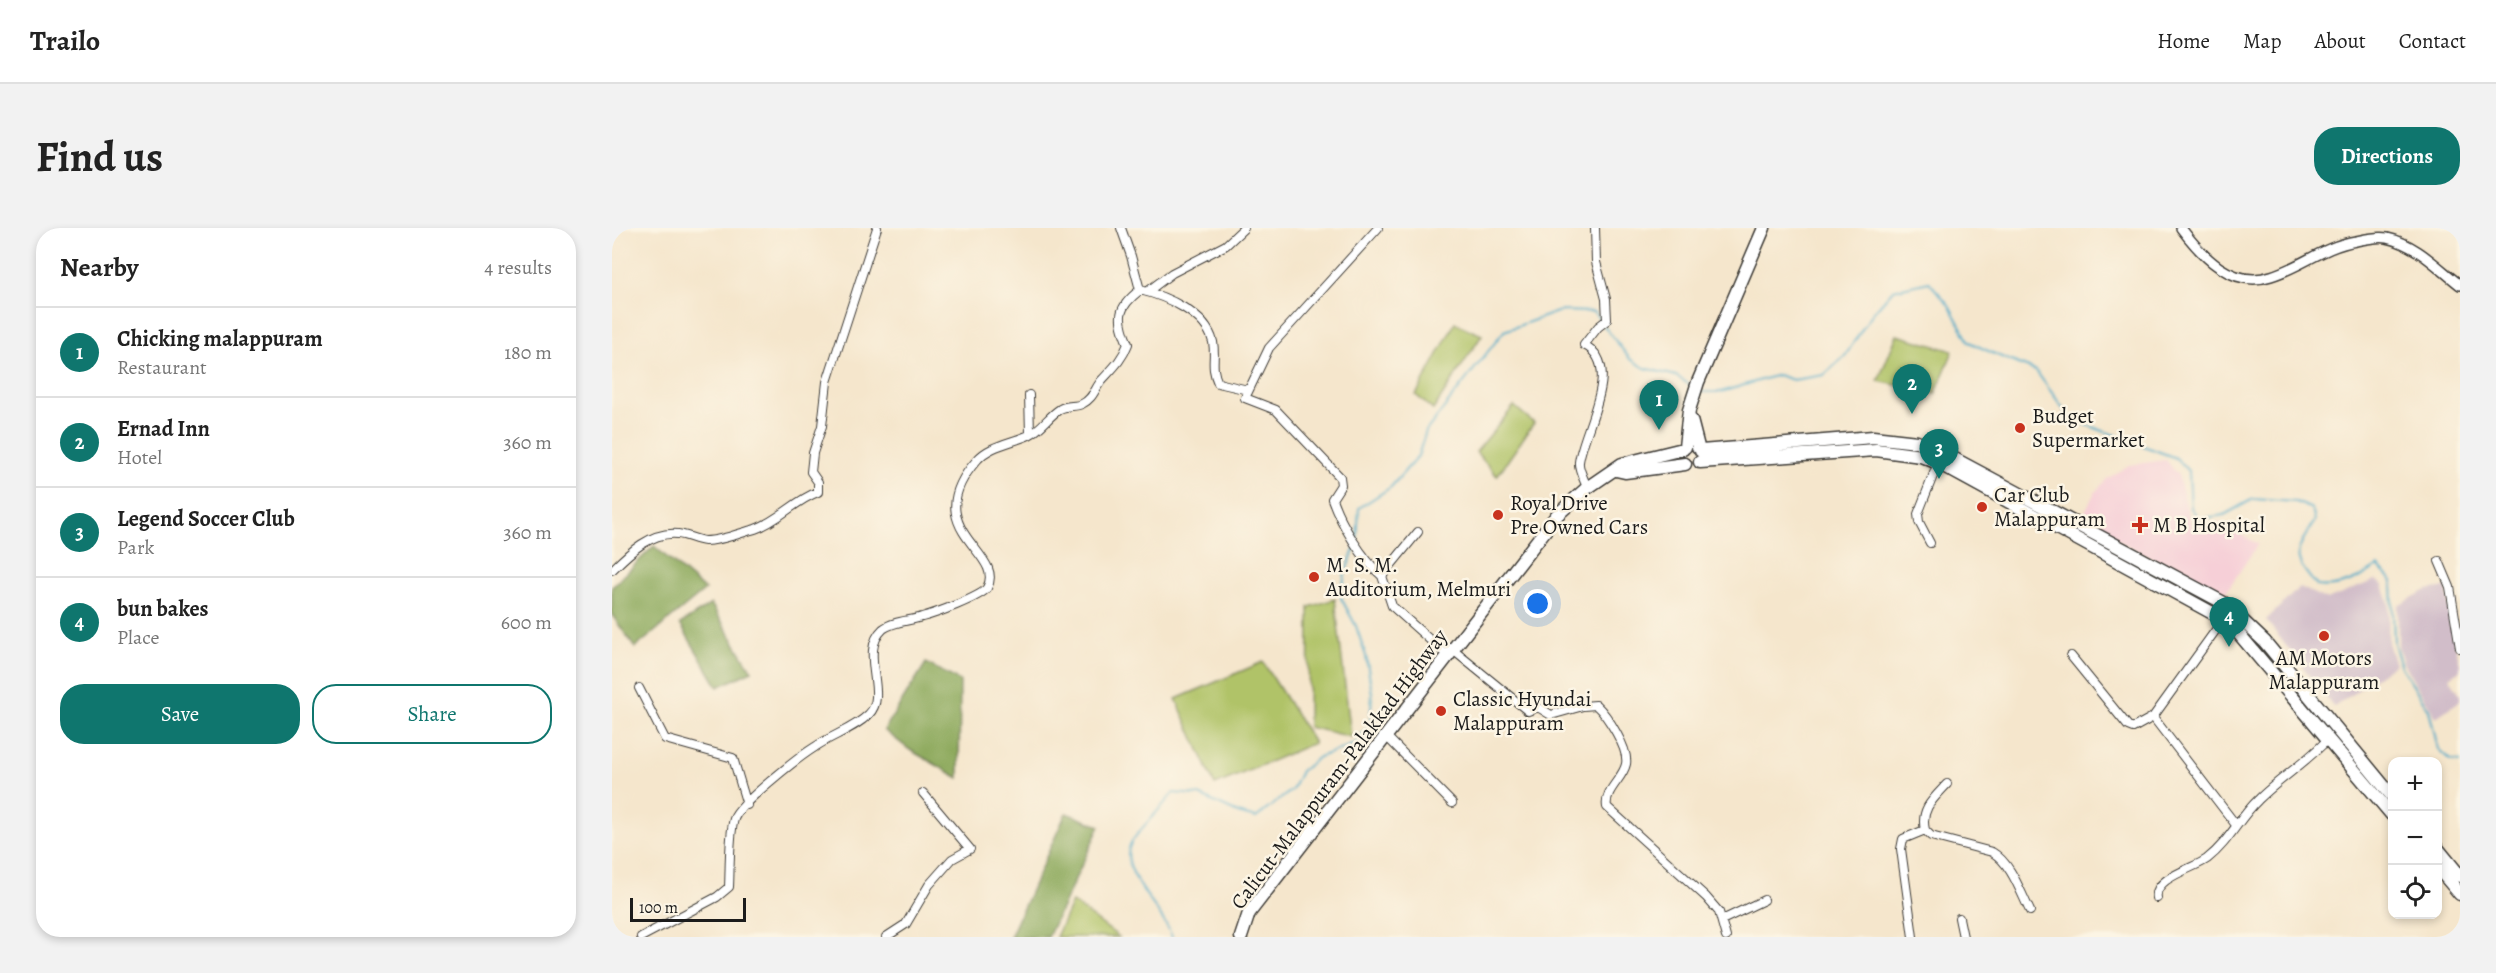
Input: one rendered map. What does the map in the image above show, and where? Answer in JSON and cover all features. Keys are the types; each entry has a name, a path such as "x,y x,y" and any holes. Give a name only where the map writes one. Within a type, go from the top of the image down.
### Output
{"highway":[{"path":"1685,464 1681,457 1689,410 1698,382 1764,228"},
{"path":"1616,470 1625,472 1685,464 1692,466 1699,454 1689,410"},
{"path":"1699,454 1873,436 1917,442 1951,456 2224,603 2265,642 2388,791"},
{"path":"1684,448 1690,445 1699,454 1876,450 1922,456 1938,463 2234,628 2389,811"},
{"name":"Calicut-Malappuram-Palakkad Highway","path":"1241,937 1249,913 1557,515 1587,488 1622,464 1684,448"},
{"path":"2162,587 2169,574"},
{"path":"2442,854 2460,876"},
{"path":"2442,873 2460,894"}],"street":[{"path":"612,570 628,552 645,542 677,534 704,541 758,528 779,517 804,497 818,492 818,482 812,472 813,453 822,426 827,382 877,228"},
{"path":"1121,228 1143,291 1180,306 1194,316 1208,331 1213,342 1212,371 1218,383 1248,390"},
{"path":"640,937 717,897 729,887 734,818 815,747 869,714 876,704 873,648 884,628 897,622 924,617 978,597 987,588 990,576 984,560 959,526 954,506 957,490 978,458 1007,441 1030,435 1062,408 1081,404 1090,399 1102,380 1123,358 1128,344 1122,328 1120,312 1126,301 1172,273 1226,245 1244,228"},
{"path":"1378,228 1269,348 1245,398 1276,410 1340,477 1341,485 1332,499 1337,513 1371,567 1382,576 1392,606 1528,711 1538,707 1551,714 1596,705 1605,714 1625,754 1626,765 1606,801 1607,807 1706,897 1719,912 1726,937"},
{"path":"1587,488 1578,464 1604,374 1599,358 1592,349 1584,345 1598,327 1607,320 1606,299 1596,262 1595,228"},
{"path":"2181,228 2219,268 2236,278 2271,276 2326,249 2346,243 2386,238 2410,246 2460,285"},
{"path":"1029,395 1030,435"},
{"path":"1930,543 1919,522 1918,514 1938,463"},
{"path":"1382,576 1418,532"},
{"path":"2439,561 2450,587 2460,648"},
{"path":"2072,656 2128,726 2139,726 2153,717 2223,620"},
{"path":"639,688 666,739 734,758 747,805"},
{"path":"2153,717 2236,825"},
{"path":"1386,736 1452,803"},
{"path":"2157,898 2156,891 2160,884 2198,865 2229,839 2236,825 2257,800 2290,771 2313,755 2328,739"},
{"path":"1947,784 1930,802 1924,814 1925,830 1931,836 2000,856 2030,911"},
{"path":"886,937 906,924 929,885 952,859 970,849 923,794"},
{"path":"1913,937 1901,849 1903,839 1925,830"},
{"path":"1722,920 1764,900"},
{"path":"1959,918 1963,937"}],"shaded area":[{"name":"M B Hospital","path":"2166,460 2178,475 2192,528 2218,522 2258,544 2224,595 2080,521 2095,492 2107,479 2129,465"},
{"path":"2375,580 2383,585 2389,603 2388,643 2395,664 2334,707 2266,620 2300,587 2327,600"},
{"path":"2447,587 2451,627 2460,665 2460,670 2449,677 2460,694 2460,701 2436,717 2405,667 2398,647 2398,605 2427,590"}],"green space":[{"path":"1455,323 1482,335 1433,410 1416,395"},
{"path":"1897,335 1953,351 1935,394 1878,381"},
{"path":"1514,406 1534,423 1497,476 1476,452"},
{"path":"654,546 705,590 635,648 612,615 612,587"},
{"path":"1335,599 1351,737 1308,727 1309,607"},
{"path":"711,604 752,671 718,687 680,624"},
{"path":"1263,662 1314,743 1215,785 1176,699"},
{"path":"926,663 960,681 959,778 910,750 884,730"},
{"path":"1066,813 1100,826 1048,937 1010,937"},
{"path":"1072,902 1119,937 1056,937"}],"waterway":[{"path":"1700,392 1721,392 1778,375 1793,380 1824,375 1845,356 1872,314 1893,290 1929,282 1949,305 1969,342 2036,371 2071,419 2176,458 2189,472 2191,508 2199,519 2224,515 2253,499 2296,502 2312,509 2315,521 2303,540 2298,554 2303,568 2317,586 2326,587 2349,582 2378,566 2392,581 2394,643 2401,667 2429,710 2438,749 2450,760 2460,762"},
{"path":"1357,542 1359,508 1391,487 1418,456 1426,431 1504,331 1560,311 1594,312 1601,321"},
{"path":"1604,326 1630,359 1645,368 1676,376 1693,387"},
{"path":"1172,937 1135,877 1128,853 1135,837 1173,793 1199,795 1238,813 1256,818 1292,790 1301,771 1319,757 1355,744 1370,724 1372,693 1366,656 1356,626 1341,598 1345,572 1355,548"}],"place":[{"name":"Ernad Inn","path":"1912,414"},
{"name":"Budget Supermarket","path":"2020,428"},
{"name":"Chicking malappuram","path":"1659,430"},
{"name":"Legend Soccer Club","path":"1939,479"},
{"name":"Car Club Malappuram","path":"1982,507"},
{"name":"Royal Drive Pre Owned Cars","path":"1498,515"},
{"name":"M B Hospital","path":"2140,525"},
{"name":"M. S. M. Auditorium, Melmuri","path":"1314,577"},
{"name":"AM Motors Malappuram","path":"2324,636"},
{"name":"bun bakes","path":"2229,647"},
{"name":"Classic Hyundai Malappuram","path":"1441,711"}]}
